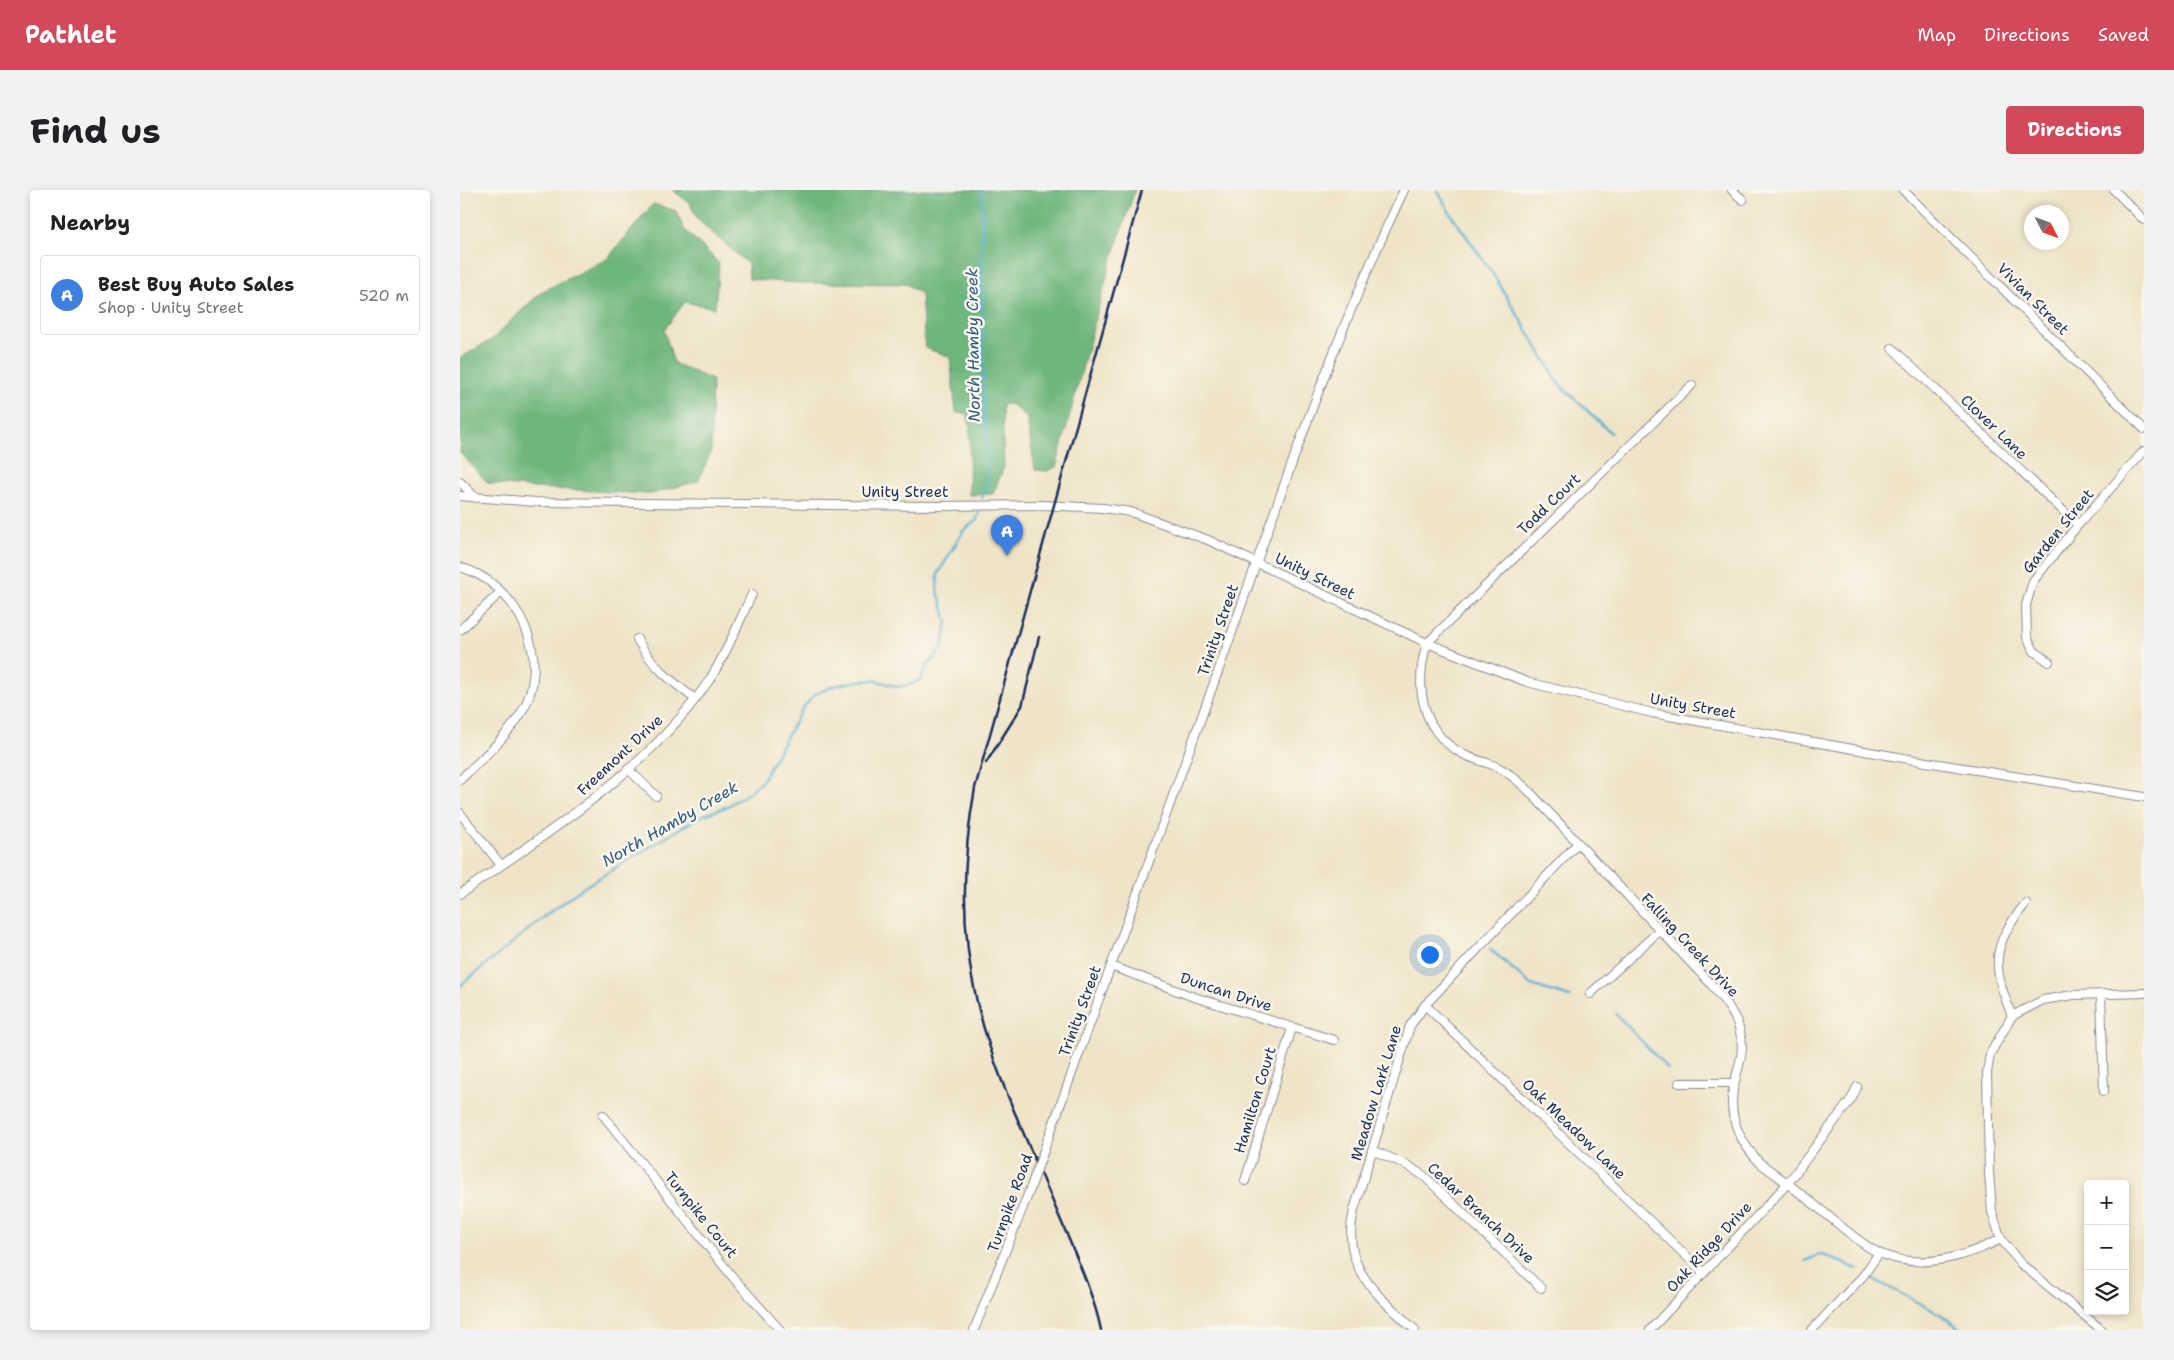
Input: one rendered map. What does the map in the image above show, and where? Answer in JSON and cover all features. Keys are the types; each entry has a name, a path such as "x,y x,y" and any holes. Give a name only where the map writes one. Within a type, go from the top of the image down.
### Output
{"street":[{"name":"Trinity Street","path":"1068,1084 1324,374 1404,190"},
{"path":"1732,190 1743,200"},
{"name":"Vivian Street","path":"1903,190 2144,428"},
{"path":"2114,190 2144,220"},
{"name":"Clover Lane","path":"1892,348 2078,525"},
{"name":"Todd Court","path":"1426,644 1692,385"},
{"name":"Garden Street","path":"2049,662 2034,651 2027,637 2025,616 2028,593 2041,570 2144,451"},
{"path":"460,482 476,498"},
{"name":"Unity Street","path":"460,496 536,502 935,506 1042,505 1103,508 1131,512 1158,520 1256,562 1426,644 1527,682 1614,705 1918,761 2144,797"},
{"path":"460,567 486,578 524,618 532,645 534,673 530,696 520,716 460,780"},
{"path":"460,630 501,592"},
{"name":"Freemont Drive","path":"460,894 600,796 665,733 695,699 718,666 752,594"},
{"path":"637,639 647,658 669,680 695,699"},
{"name":"Falling Creek Drive","path":"1426,644 1420,681 1426,716 1444,742 1464,755 1498,767 1512,776 1710,983 1729,1006 1735,1018 1742,1043 1740,1065 1734,1083 1731,1103 1737,1132 1747,1149 1760,1162 1856,1239 1879,1253 1911,1261 1937,1261 1982,1249 2001,1239"},
{"path":"628,769 656,796"},
{"path":"460,813 501,865"},
{"name":"Meadow Lark Lane","path":"1414,1330 1366,1282 1353,1259 1350,1225 1410,1026 1425,1005 1577,844"},
{"path":"2012,1016 1998,982 1996,961 2012,920 2026,903"},
{"path":"1590,994 1659,931"},
{"name":"Duncan Drive","path":"1111,966 1194,997 1334,1040"},
{"path":"2102,1330 2032,1275 2009,1251 2001,1239 1992,1212 1987,1073 1990,1054 2012,1016 2043,1000 2073,996 2144,993"},
{"path":"2101,995 2104,1091"},
{"name":"Oak Meadow Lane","path":"1425,1005 1704,1273"},
{"name":"Hamilton Court","path":"1245,1181 1292,1028"},
{"path":"1679,1083 1734,1083"},
{"name":"Turnpike Road","path":"974,1330 995,1282 1068,1084"},
{"name":"Oak Ridge Drive","path":"1650,1330 1788,1183 1852,1098 1857,1087"},
{"name":"Turnpike Court","path":"603,1115 731,1274 780,1330"},
{"name":"Cedar Branch Drive","path":"1372,1150 1405,1164 1424,1176 1541,1288"},
{"path":"1812,1330 1863,1276 1879,1253"}],"green space":[{"path":"672,190 1135,190 1109,268 1056,467 1047,471 1035,470 1027,418 1011,404 1002,404 1004,467 993,494 969,495 970,428 967,413 956,413 950,357 925,348 921,294 906,284 798,283 749,279 748,264 697,219 690,203"},
{"path":"653,204 676,211 684,229 719,263 715,308 685,302 664,330 674,363 712,380 711,452 698,481 651,494 534,488 488,483 460,453 460,358 491,340 541,292 607,259"}],"waterway":[{"name":"North Hamby Creek","path":"982,190 983,395 989,478 982,498"},
{"path":"1437,190 1450,213 1493,274 1560,385 1611,433"},
{"name":"North Hamby Creek","path":"460,986 551,911 581,889 699,817 726,807 747,794 762,781 802,709 814,695 833,686 859,681 875,680 898,687 910,685 921,679 925,669 942,647 945,635 947,621 937,588 938,574 963,531 977,520 979,512"},
{"path":"1490,949 1531,985 1570,997"},
{"path":"1616,1014 1668,1069"},
{"path":"1805,1261 1821,1254 1857,1269"},
{"path":"1871,1278 1940,1314 1962,1330"}],"railway":[{"path":"1101,1330 1085,1278 1009,1098 983,1026 968,948 965,921 965,868 975,788 1142,190"},
{"path":"986,763 1022,706 1039,637"}],"place":[{"name":"Best Buy Auto Sales","path":"1007,556"}]}
